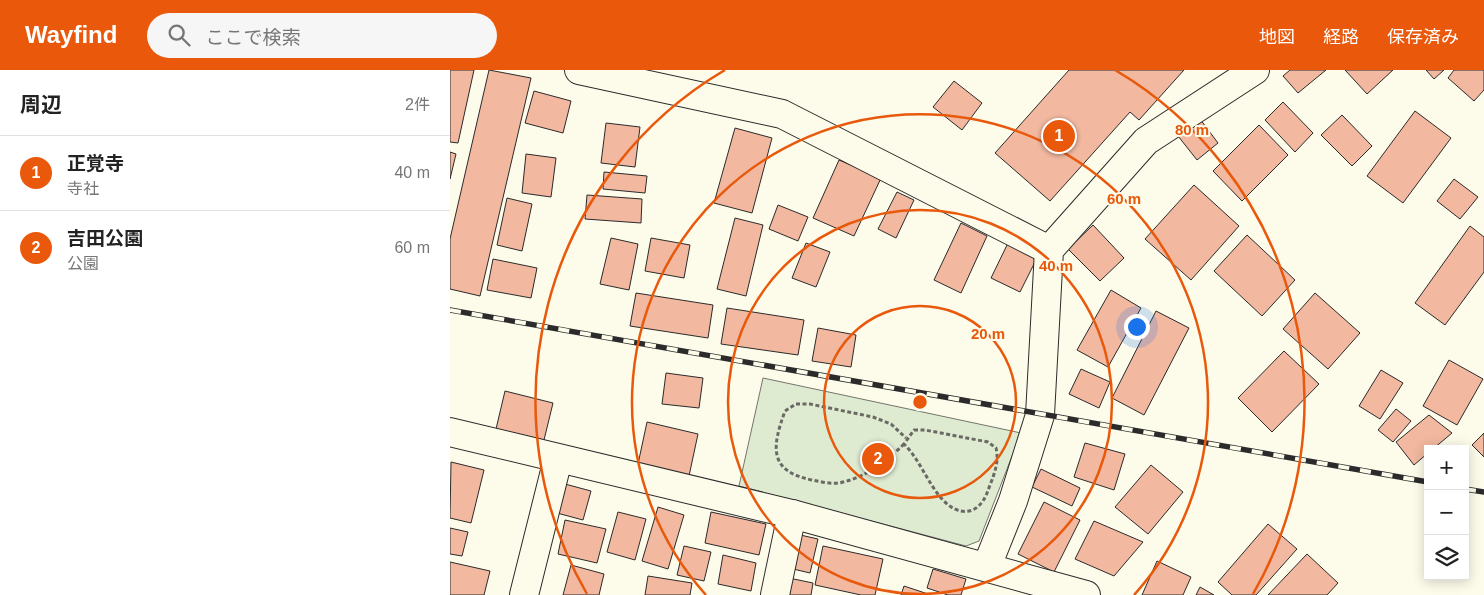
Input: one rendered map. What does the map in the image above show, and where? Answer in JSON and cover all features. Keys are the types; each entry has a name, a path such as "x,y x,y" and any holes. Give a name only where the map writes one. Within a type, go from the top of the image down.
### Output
{"street":[{"path":"579,70 680,80 782,114 1049,250"},
{"path":"987,566 1013,500 1040,415 1049,250 1146,140 1255,70"},
{"path":"450,432 792,514 987,566 1086,595"},
{"path":"524,595 558,459"},
{"path":"775,595 792,514"}],"path":[{"path":"904,444 914,455 942,499 953,508 975,511 982,505 997,465 996,448 988,442 925,430 914,430 891,458 861,475 832,484 796,476 777,460 775,450 785,411 796,404 810,404 873,417 891,424 906,438"}],"green space":[{"path":"763,378 1021,433 979,541 966,546 739,486"}],"building":[{"path":"450,70 474,70 458,143 450,142"},
{"path":"489,70 531,78 480,296 450,289 450,239"},
{"path":"1069,70 1184,70 1139,120 1130,112 1050,201 995,153"},
{"path":"1290,70 1326,70 1298,93 1283,76"},
{"path":"1345,70 1393,70 1367,94"},
{"path":"1426,70 1444,70 1434,79"},
{"path":"1454,70 1484,70 1484,90 1474,101 1448,78"},
{"path":"954,81 982,103 962,130 933,107"},
{"path":"534,91 571,101 563,133 525,123"},
{"path":"1283,102 1313,133 1295,152 1265,120"},
{"path":"1415,111 1451,138 1403,203 1367,176"},
{"path":"1342,115 1372,146 1352,166 1321,135"},
{"path":"1200,119 1218,143 1197,160 1178,136"},
{"path":"606,123 640,127 635,167 601,163"},
{"path":"1259,125 1288,155 1242,201 1213,171"},
{"path":"735,128 772,138 752,213 714,203"},
{"path":"450,152 456,154 450,179"},
{"path":"526,154 556,158 551,197 522,193"},
{"path":"839,160 881,178 854,236 813,218"},
{"path":"604,172 647,176 645,193 603,189"},
{"path":"1454,179 1478,197 1460,219 1437,201"},
{"path":"1194,185 1239,226 1191,280 1145,239"},
{"path":"897,192 914,200 896,238 878,229"},
{"path":"587,195 642,199 641,223 585,219"},
{"path":"507,198 532,204 522,251 497,245"},
{"path":"778,205 808,217 798,241 769,229"},
{"path":"735,218 763,225 746,296 717,289"},
{"path":"961,223 987,236 961,293 934,280"},
{"path":"1093,225 1124,258 1100,281 1068,249"},
{"path":"1470,226 1484,237 1484,272 1445,325 1415,303"},
{"path":"1247,235 1295,280 1262,316 1214,271"},
{"path":"611,238 638,244 629,290 600,284"},
{"path":"651,238 690,245 684,278 645,271"},
{"path":"806,243 830,252 816,287 792,278"},
{"path":"1008,243 1037,258 1020,292 991,278"},
{"path":"493,259 537,268 531,298 487,290"},
{"path":"1111,290 1141,308 1108,367 1077,350"},
{"path":"636,293 713,305 708,338 630,326"},
{"path":"1315,293 1360,333 1328,369 1283,329"},
{"path":"727,308 804,320 798,355 721,344"},
{"path":"1156,311 1189,328 1144,415 1112,398"},
{"path":"818,328 856,335 851,367 812,361"},
{"path":"1284,351 1319,384 1272,432 1238,398"},
{"path":"1449,360 1483,379 1457,425 1423,406"},
{"path":"1081,369 1110,382 1099,408 1069,394"},
{"path":"1381,370 1403,383 1380,419 1359,406"},
{"path":"666,373 703,378 699,408 662,404"},
{"path":"505,391 553,403 544,440 496,429"},
{"path":"1396,409 1411,421 1393,442 1378,430"},
{"path":"1429,415 1452,433 1438,445 1424,445 1424,456 1414,465 1396,442"},
{"path":"647,422 698,434 689,476 638,464"},
{"path":"1484,433 1484,457 1472,445"},
{"path":"1085,443 1125,454 1114,490 1074,477"},
{"path":"451,462 484,470 471,523 450,518"},
{"path":"1151,465 1183,492 1148,534 1115,507"},
{"path":"1041,469 1080,488 1072,506 1032,487"},
{"path":"565,484 591,491 583,520 557,513"},
{"path":"1044,502 1080,520 1054,572 1018,554"},
{"path":"658,507 684,515 668,569 642,561"},
{"path":"618,512 646,519 635,560 607,552"},
{"path":"711,512 766,524 759,555 705,543"},
{"path":"565,520 606,529 597,563 558,554"},
{"path":"1094,521 1143,542 1114,576 1075,559"},
{"path":"1268,524 1297,549 1256,595 1232,595 1218,582"},
{"path":"450,528 468,532 462,556 450,554"},
{"path":"796,534 818,539 810,573 789,568"},
{"path":"684,546 711,552 704,581 677,575"},
{"path":"823,546 883,559 875,595 861,595 815,585"},
{"path":"1307,554 1338,583 1327,595 1268,595"},
{"path":"723,555 756,563 751,591 718,584"},
{"path":"1157,561 1191,577 1183,595 1142,595"},
{"path":"450,562 490,571 484,595 450,595"},
{"path":"571,565 604,574 599,595 563,595"},
{"path":"933,569 966,579 961,595 948,595 927,588"},
{"path":"648,576 692,583 690,595 645,595"},
{"path":"784,577 813,583 811,595 781,595"},
{"path":"904,586 931,595 901,595"},
{"path":"1200,587 1214,595 1196,595"}],"railway":[{"path":"450,310 1424,481"},
{"path":"1469,490 1484,492"}],"place":[{"name":"正覚寺","path":"1059,136"},
{"name":"吉田公園","path":"878,459"}]}
